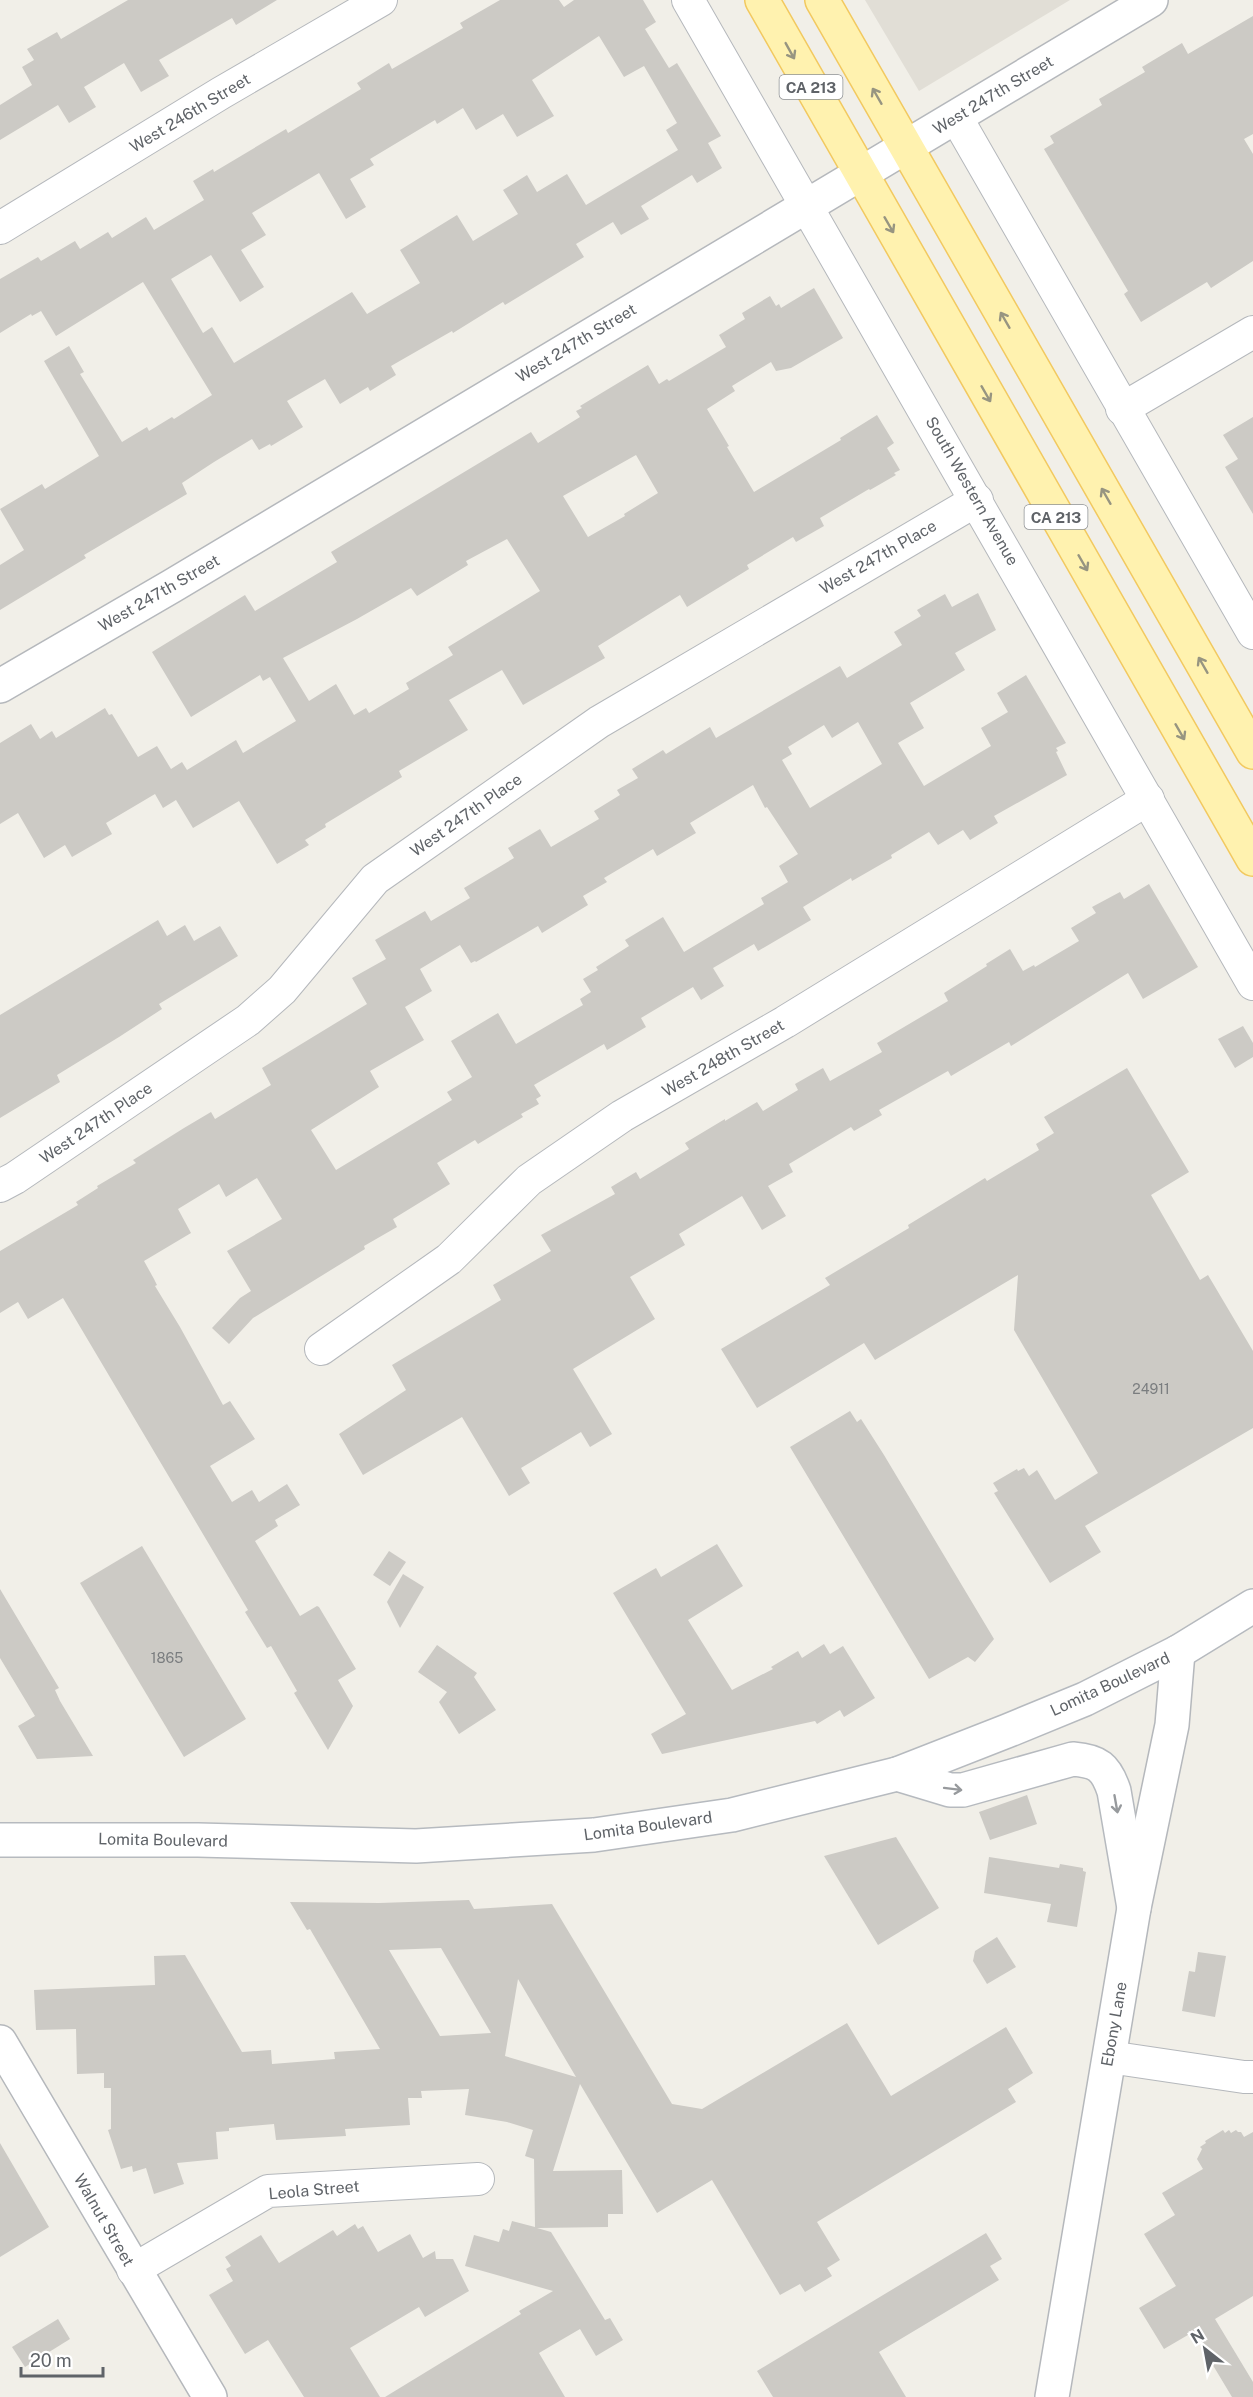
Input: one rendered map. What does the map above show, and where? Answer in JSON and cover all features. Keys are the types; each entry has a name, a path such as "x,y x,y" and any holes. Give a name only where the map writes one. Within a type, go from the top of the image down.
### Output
{"main road":[{"name":"CA 213","path":"762,0 1253,859"},
{"name":"CA 213","path":"822,0 1253,752"}],"street":[{"name":"West 246th Street","path":"0,228 221,93 381,0"},
{"name":"South Western Avenue","path":"688,0 1253,984"},
{"name":"West 247th Street","path":"0,686 1151,0"},
{"path":"956,117 1253,633"},
{"path":"1122,409 1253,332"},
{"name":"West 247th Place","path":"0,1186 248,1020 282,990 375,879 569,742 598,722 977,500"},
{"name":"West 248th Street","path":"321,1349 449,1259 529,1180 622,1116 785,1022 1148,800"},
{"name":"Lomita Boulevard","path":"0,1840 198,1840 416,1846 594,1835 732,1815 897,1774 1085,1699 1178,1652 1253,1606"},
{"name":"Ebony Lane","path":"1052,2397 1134,1908 1172,1725 1178,1652"},
{"path":"897,1774 950,1790 963,1790 1073,1759 1089,1761 1101,1767 1114,1791 1134,1908"},
{"name":"Walnut Street","path":"0,2042 210,2397"},
{"path":"1109,2057 1244,2078 1253,2077"},
{"name":"Leola Street","path":"134,2270 268,2191 478,2179"}],"shaded area":[{"path":"865,0 1070,0 919,91"}],"building":[{"path":"128,0 277,0 236,25 232,18 159,60 169,76 141,92 124,63 84,87 96,107 69,123 58,105 0,140 0,105 32,85 22,67 34,60 27,49 57,32 61,39"},
{"path":"500,0 559,0 564,7 574,0 643,0 656,22 645,29 669,68 677,63 721,136 708,143 722,168 697,183 692,175 641,206 649,219 621,235 613,222 576,244 584,257 505,305 503,302 453,333 452,331 391,366 396,375 370,391 368,387 340,404 325,379 287,401 303,427 271,446 270,444 259,450 252,439 182,483 187,494 84,555 86,558 0,610 0,565 24,550 0,509 42,484 45,489 99,456 44,361 69,346 84,372 80,374 122,442 147,427 149,431 172,417 174,419 212,395 143,282 56,336 41,311 32,316 31,314 0,333 0,279 38,257 41,261 75,241 80,249 108,232 112,238 146,217 154,230 204,200 193,181 213,169 214,172 286,129 288,133 361,89 357,83 389,63 392,69 463,28 460,23","holes":["599,36 624,77 644,66 677,123 666,130 678,150 586,205 567,174 537,192 527,175 503,190 518,214 473,241 457,215 400,250 420,283 367,314 352,292 234,363 212,327 203,333 171,279 211,255 240,302 264,287 241,250 266,235 252,213 319,173 346,219 366,207 350,179 374,165 370,159 435,120 437,124 463,108 476,130 503,114 517,137 554,116 532,80"]},
{"path":"1253,16 1253,134 1244,139 1253,154 1253,261 1211,288 1207,282 1141,322 1124,294 1128,291 1044,149 1054,143 1050,136 1102,105 1099,99 1145,72 1142,67 1182,43 1188,54"},
{"path":"814,288 843,338 791,368 776,371 771,362 732,386 735,391 707,409 754,492 841,440 840,438 877,415 894,443 887,448 900,470 894,473 896,475 820,518 824,526 796,542 793,537 747,565 749,569 687,607 680,595 598,646 605,658 523,705 502,670 449,700 468,730 399,771 402,777 325,824 326,827 305,840 309,845 277,864 239,801 193,828 176,800 163,808 155,794 106,823 112,834 72,857 65,845 44,858 18,813 0,824 0,743 31,724 40,739 52,731 56,738 105,708 109,715 112,714 138,757 157,746 171,769 182,762 187,770 236,740 243,753 296,721 270,677 263,681 260,675 191,717 152,652 245,595 255,611 337,562 331,552 531,432 538,443 580,417 576,411 582,408 580,406 648,365 659,384 667,379 669,381 726,347 719,335 745,319 742,313 770,296 776,306 779,304 781,308","holes":["636,455 658,493 624,514 625,516 588,537 563,496","507,539 540,591 448,647 453,655 406,683 409,689 369,713 366,708 354,715 336,684 309,701 283,658 411,588 417,596 468,565 466,561"]},
{"path":"1253,417 1253,514 1225,467 1238,459 1223,435"},
{"path":"978,593 996,630 955,653 965,670 910,703 924,728 898,743 924,786 991,746 981,728 1008,712 997,693 1026,675 1066,743 1056,748 1058,751 1056,752 1067,775 994,816 998,823 970,840 963,830 938,845 929,832 891,855 892,858 852,881 851,878 803,907 811,920 758,951 754,944 713,968 724,986 701,1000 693,987 641,1018 646,1027 607,1050 604,1044 534,1085 541,1096 536,1099 539,1104 521,1114 523,1117 478,1144 475,1140 437,1163 450,1184 393,1219 397,1227 364,1246 365,1249 253,1318 229,1344 212,1328 240,1298 251,1291 227,1251 282,1219 257,1178 226,1197 219,1184 178,1209 191,1233 144,1261 157,1285 155,1286 223,1405 230,1401 255,1439 210,1466 232,1502 252,1490 259,1502 287,1484 300,1505 275,1520 278,1526 255,1541 300,1616 319,1607 356,1669 338,1680 353,1706 328,1750 294,1693 297,1691 271,1646 267,1648 245,1612 248,1610 63,1298 28,1319 18,1302 0,1313 0,1251 78,1205 76,1202 98,1188 97,1186 136,1163 133,1160 184,1128 211,1112 215,1119 271,1085 262,1068 367,1004 352,978 386,959 375,940 425,911 431,921 470,898 464,888 514,858 508,848 540,829 551,847 599,819 594,811 620,795 617,790 638,778 632,769 663,750 666,754 710,727 716,738 840,666 847,678 902,645 894,632 921,616 917,610 945,594 952,607","holes":["858,722 882,764 810,808 782,760 792,754 788,747 824,725 832,738","753,785 765,808 767,807 798,854 779,866 788,882 761,898 764,904 684,952 663,917 625,940 629,946 596,967 598,970 583,979 591,992 580,999 583,1005 516,1044 498,1013 451,1041 472,1077 447,1092 452,1100 336,1170 311,1130 379,1087 370,1071 424,1040 405,1007 432,991 420,969 460,945 471,963 538,926 542,933 588,905 583,896 607,882 604,878 653,849 657,856 696,833 690,823"]},
{"path":"1149,884 1198,967 1143,999 1128,973 1011,1046 1009,1042 951,1076 948,1071 879,1110 882,1115 854,1131 851,1127 789,1164 793,1172 768,1186 786,1216 762,1230 742,1196 679,1234 685,1245 630,1277 655,1319 573,1369 612,1434 590,1447 581,1432 521,1468 530,1483 509,1496 462,1417 363,1475 339,1434 406,1390 392,1365 501,1300 493,1285 551,1251 541,1235 615,1194 611,1187 636,1172 640,1179 689,1149 685,1143 725,1119 725,1121 757,1102 763,1111 798,1090 795,1084 823,1068 830,1081 882,1052 877,1043 948,1001 944,993 1010,949 1023,971 1034,965 1035,967 1079,941 1071,928 1096,913 1092,907 1120,892 1124,899"},
{"path":"158,920 167,936 185,925 194,941 220,926 238,956 159,1004 162,1009 57,1075 60,1082 0,1118 0,1015"},
{"path":"1243,1026 1253,1043 1253,1057 1235,1068 1218,1039"},
{"path":"1127,1068 1189,1172 1151,1195 1200,1280 1208,1275 1253,1351 1253,1428 1085,1526 1101,1552 1050,1583 994,1493 998,1491 993,1483 1017,1469 1018,1471 1024,1468 1029,1476 1037,1470 1055,1500 1098,1473 1014,1330 1018,1275 875,1360 864,1343 757,1408 721,1349 830,1285 825,1278 909,1228 908,1225 985,1178 987,1181 1039,1150 1036,1144 1054,1133 1044,1117"},
{"path":"850,1411 857,1422 861,1419 884,1455 994,1639 975,1662 968,1657 929,1679 790,1447"},
{"path":"717,1544 743,1586 688,1620 732,1690 773,1669 771,1667 798,1651 802,1658 824,1644 830,1654 843,1646 875,1698 844,1717 840,1710 817,1724 815,1721 662,1754 651,1734 686,1714 613,1593 656,1568 661,1577"},
{"path":"142,1546 246,1719 184,1757 80,1583"},
{"path":"389,1551 406,1562 390,1586 373,1575"},
{"path":"403,1574 424,1587 400,1628 387,1602"},
{"path":"0,1589 59,1688 55,1690 60,1701 93,1756 37,1759 18,1726 35,1716 0,1658"},
{"path":"437,1645 477,1673 474,1677 496,1710 459,1734 439,1702 447,1692 418,1672"},
{"path":"1027,1795 1037,1824 990,1840 979,1812"},
{"path":"896,1837 939,1908 878,1945 824,1856"},
{"path":"989,1857 1059,1868 1060,1864 1083,1868 1086,1872 1077,1927 1047,1922 1051,1904 984,1893"},
{"path":"469,1900 474,1909 552,1904 672,2104 702,2109 847,2023 891,2096 1006,2027 1033,2073 1008,2089 1016,2102 817,2222 840,2260 827,2268 832,2276 805,2292 800,2284 780,2295 712,2180 657,2213 580,2084 553,2171 622,2170 623,2214 608,2214 608,2227 537,2228 551,2232 605,2320 610,2318 623,2340 596,2356 580,2329 539,2353 565,2397 385,2397 521,2314 519,2311 553,2291 465,2266 474,2235 499,2242 503,2229 509,2231 512,2221 535,2227 534,2159 525,2156 533,2130 507,2122 465,2115 469,2089 421,2091 422,2098 408,2098 410,2125 345,2129 346,2136 276,2140 274,2124 229,2128 229,2131 216,2132 218,2159 177,2163 184,2184 154,2194 146,2168 133,2172 132,2166 121,2169 108,2130 111,2129 111,2088 104,2088 104,2073 77,2074 76,2029 36,2030 34,1990 155,1985 154,1956 185,1955 242,2052 271,2050 272,2064 335,2059 334,2052 380,2049 310,1929 307,1930 290,1902 379,1903","holes":["441,1948 491,2033 440,2036 389,1950","518,1979 576,2077 505,2056"]},
{"path":"997,1937 1016,1967 987,1984 973,1961 975,1951"},
{"path":"1198,1952 1226,1956 1215,2017 1182,2011 1189,1971 1195,1972"},
{"path":"1223,2130 1225,2133 1229,2130 1231,2133 1236,2130 1244,2137 1253,2132 1253,2296 1215,2319 1253,2382 1253,2397 1232,2397 1193,2332 1164,2349 1139,2308 1176,2286 1144,2234 1175,2215 1162,2193 1203,2169 1197,2159 1202,2149 1200,2147 1206,2143 1205,2141"},
{"path":"0,2143 49,2227 0,2257"},
{"path":"355,2224 358,2229 363,2226 378,2252 410,2234 423,2258 435,2251 436,2259 453,2259 469,2291 425,2317 419,2307 350,2348 380,2397 304,2397 268,2340 245,2354 209,2295 233,2281 226,2269 231,2266 225,2257 261,2235 279,2263 333,2230 337,2236"},
{"path":"986,2233 1002,2259 990,2266 999,2280 879,2352 906,2397 773,2397 757,2371"},
{"path":"58,2319 70,2339 25,2367 12,2347"}]}
